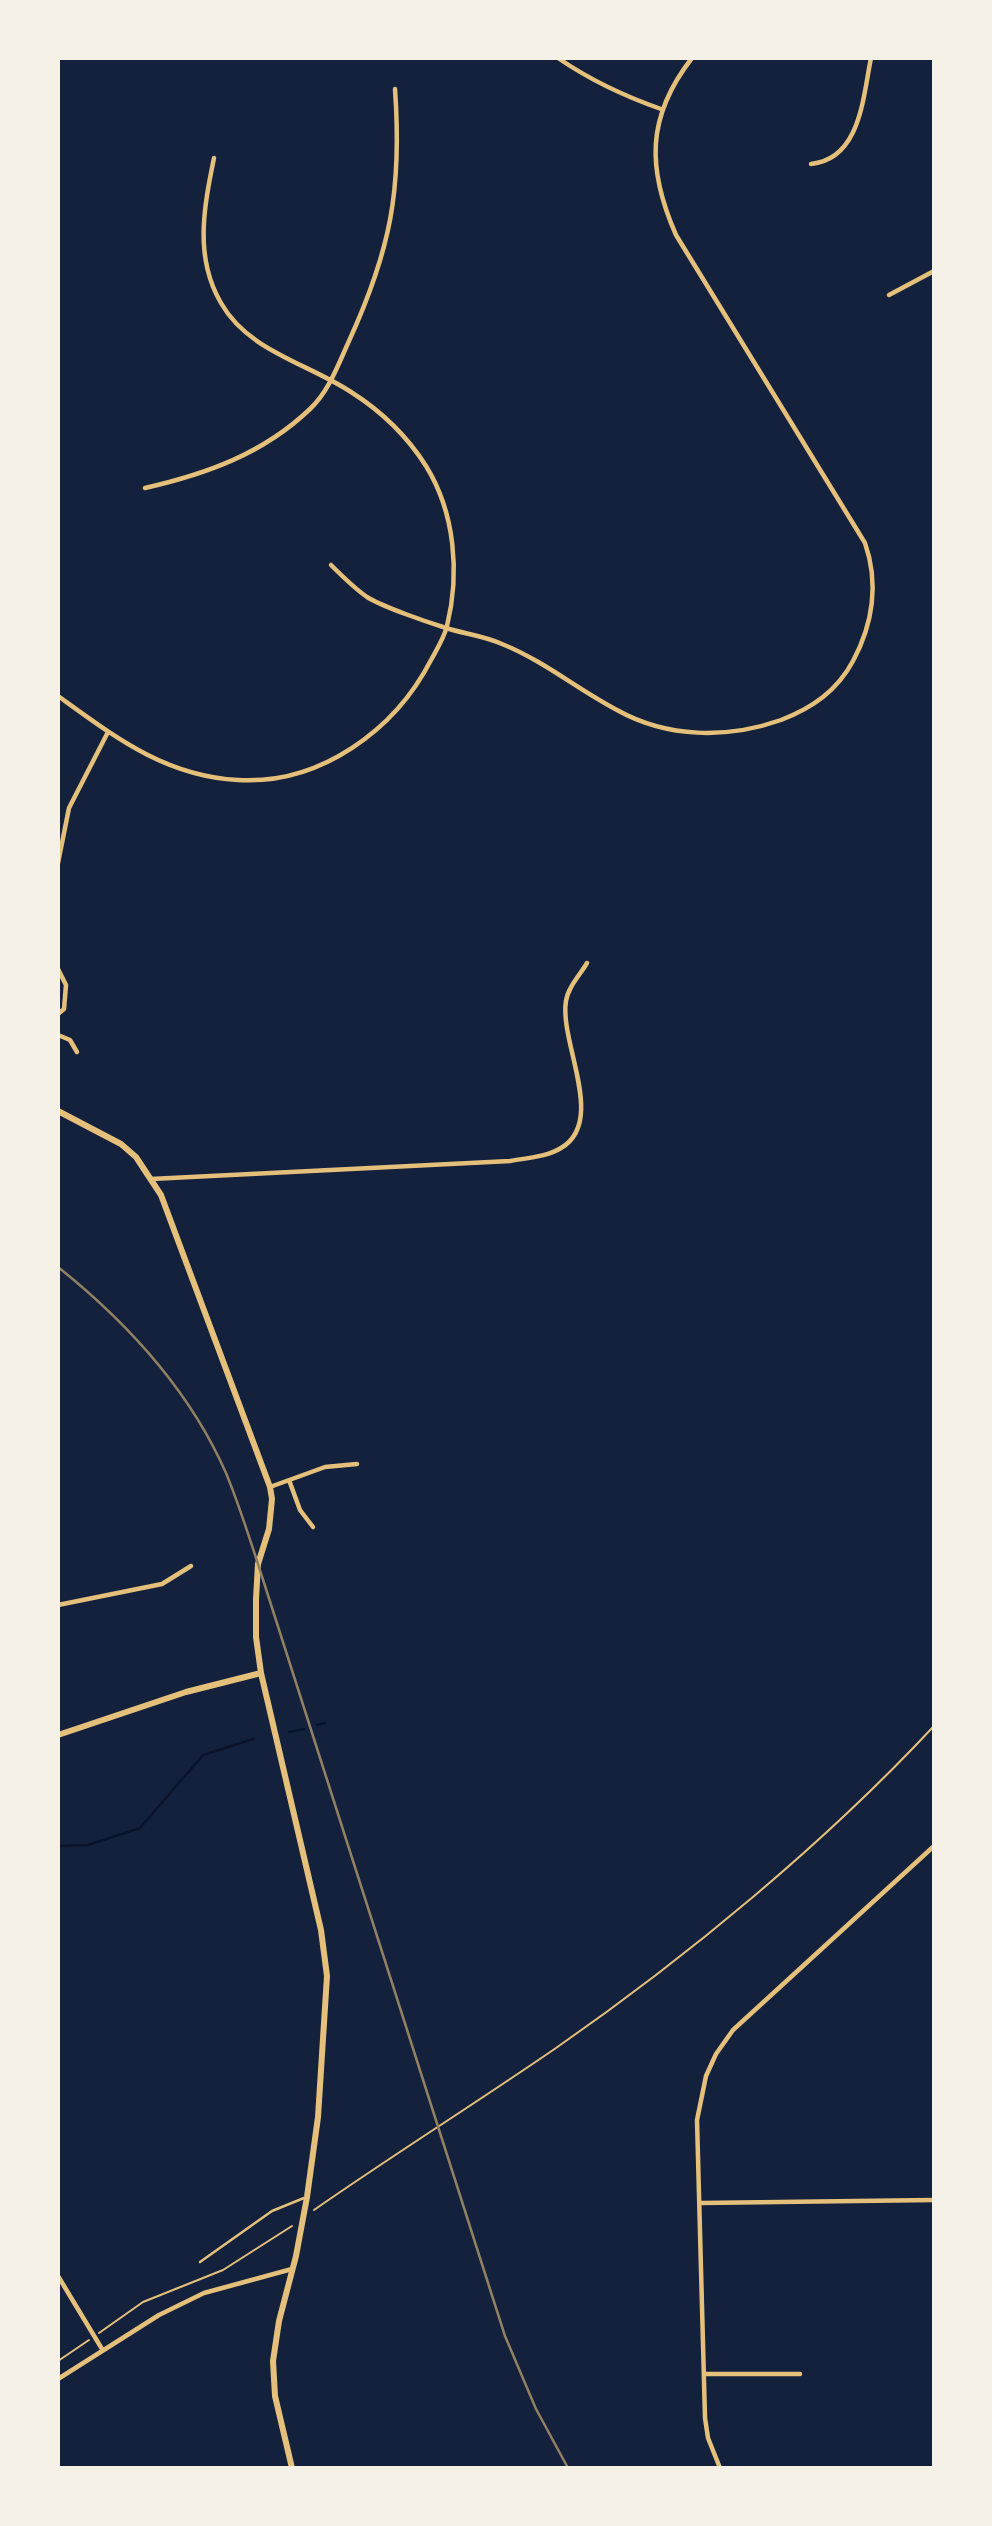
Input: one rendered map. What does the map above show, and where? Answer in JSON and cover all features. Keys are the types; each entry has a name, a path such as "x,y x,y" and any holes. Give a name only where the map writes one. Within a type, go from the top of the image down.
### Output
{"street":[{"path":"558,58 607,88 661,109"},
{"path":"331,565 369,598 447,629 480,636 522,652 544,663 618,711 662,728 713,734 740,732 813,706 845,676 866,630 873,566 865,544 676,235 659,188 657,137 661,109 692,58"},
{"path":"811,164 824,163 845,148 861,108 871,58"},
{"path":"145,488 216,469 256,448 297,421 317,401 331,381 370,296 387,241 397,170 395,89"},
{"path":"58,696 108,732 159,762 196,775 242,780 264,779 298,773 330,760 349,750 391,717 424,674 447,629 453,578 453,549 445,510 426,466 401,432 371,407 331,381 256,342 242,331 220,302 206,267 203,246 203,223 214,158"},
{"path":"889,295 934,271"},
{"path":"58,863 69,808 108,732"},
{"path":"151,1179 471,1164 510,1161 554,1152 570,1141 582,1111 582,1095 565,1014 568,993 587,963"},
{"path":"58,969 66,985 64,1009 58,1014"},
{"path":"58,1035 70,1040 77,1052"},
{"path":"58,1111 121,1144 136,1157 151,1179 169,1213 271,1487 270,1529 258,1564 256,1637 261,1673 327,1966 318,2117 307,2197 274,2346 272,2373 277,2408 292,2468"},
{"path":"271,1487 325,1467 357,1464"},
{"path":"289,1480 302,1516 313,1527"},
{"path":"58,1605 162,1584 191,1566"},
{"path":"58,1735 186,1692 261,1673"},
{"path":"720,2468 708,2438 705,2418 696,2135 699,2102 706,2076 733,2030 934,1846"},
{"path":"700,2203 934,2200"},
{"path":"58,2379 159,2315 204,2293 292,2269"},
{"path":"58,2276 102,2349"},
{"path":"704,2374 800,2374"}],"lane":[{"path":"200,2262 272,2211 307,2197"}],"path":[{"path":"326,2202 460,2114 623,2000 709,1932 832,1826 934,1726"},
{"path":"58,2361 143,2302 223,2270 281,2234"}],"waterway":[{"path":"317,1725 325,1723"},
{"path":"289,1732 304,1729"},
{"path":"58,1846 88,1845 140,1828 203,1755 253,1739"}],"railway":[{"path":"58,1267 109,1311 154,1359 194,1413 226,1473 254,1552 505,2336 536,2409 568,2468"}]}
